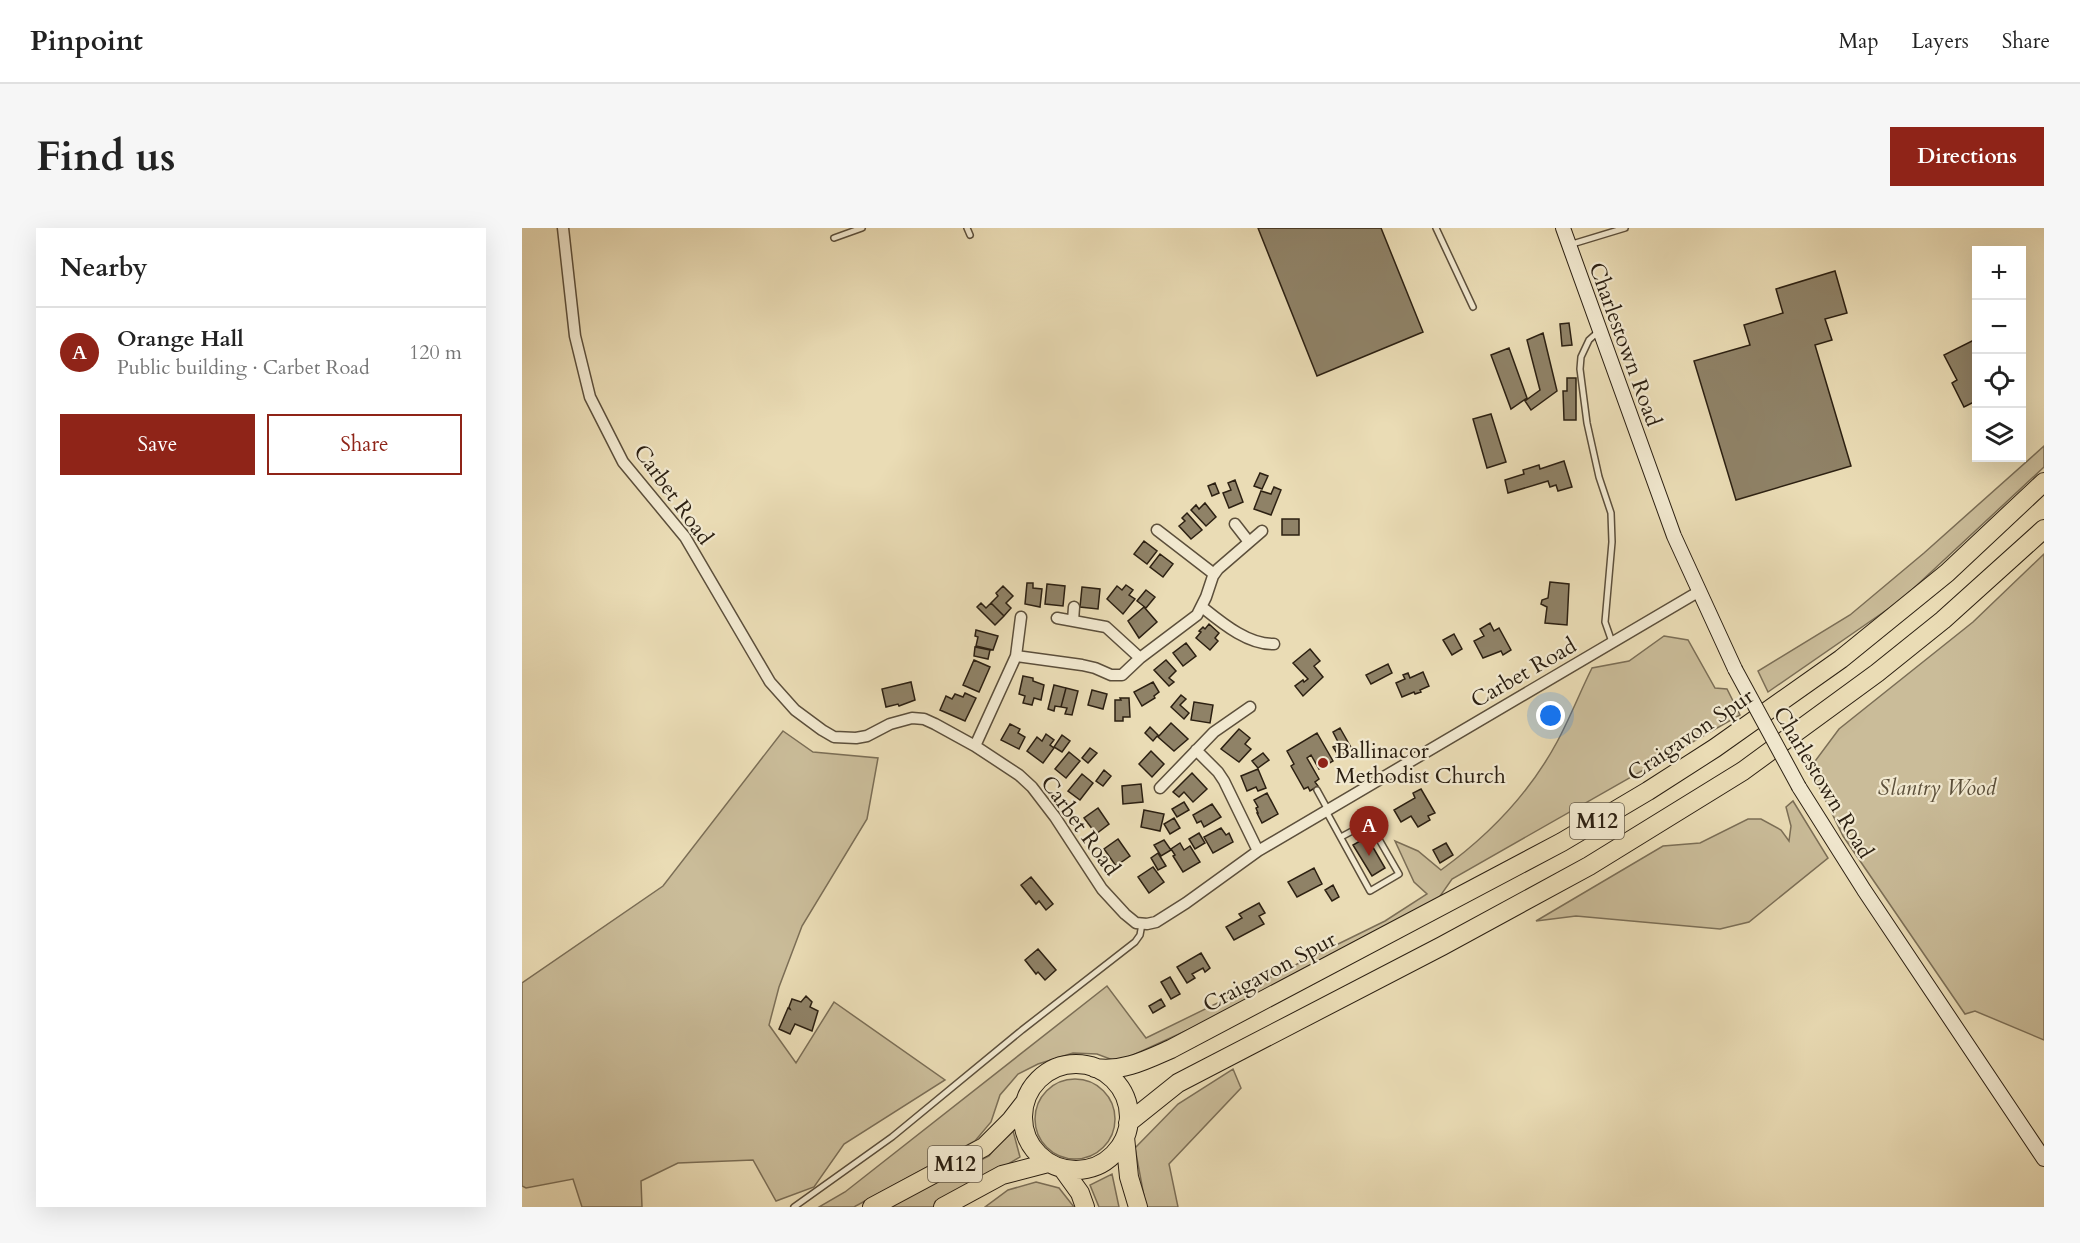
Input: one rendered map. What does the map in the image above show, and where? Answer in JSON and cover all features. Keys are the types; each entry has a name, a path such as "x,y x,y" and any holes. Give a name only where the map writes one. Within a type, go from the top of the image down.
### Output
{"highway":[{"name":"Craigavon Spur","path":"1095,1068 1113,1070 1123,1068 1172,1049 1563,842 1648,791 1715,748 1841,659 1947,573 2044,482"},
{"name":"M12","path":"943,1207 1002,1175 1055,1165 1084,1169 1104,1162 1118,1150 1126,1130 1178,1083 1442,946 1589,866 1743,771 1877,674 1976,591 2044,529"},
{"name":"M12","path":"872,1207 984,1147 1011,1120 1037,1081 1054,1069 1081,1065 1095,1068"},
{"path":"1095,1068 1109,1077 1120,1089 1127,1107 1129,1177 1138,1207"},
{"path":"1025,1102 1024,1130 1029,1143 1038,1154 1055,1165 1080,1193 1085,1207"}],"main road":[{"name":"Charlestown Road","path":"1563,228 1674,537 1735,669 1799,787 1864,891 2044,1159"}],"street":[{"name":"Carbet Road","path":"563,228 575,336 590,397 623,462 685,537 770,682 795,710 834,737 867,736 901,720 924,719 975,746 1019,775 1032,787 1055,817 1102,889 1131,920 1142,924 1151,924 1258,851 1698,592"},
{"path":"1235,524 1249,542"},
{"path":"1157,530 1214,574"},
{"path":"1016,656 1082,665 1116,676 1122,675 1140,658 1197,615 1214,574 1262,531"},
{"path":"1073,621 1074,607"},
{"path":"1202,607 1222,623 1248,637 1262,643 1274,644"},
{"path":"975,746 1016,656 1021,617"},
{"path":"1057,618 1106,627 1140,658"},
{"path":"1161,788 1214,732 1250,707"},
{"path":"1196,750 1224,781 1258,851"}],"lane":[{"path":"834,238 862,228"},
{"path":"967,228 970,235"},
{"path":"1436,228 1473,307"},
{"path":"1569,245 1625,228"},
{"path":"1599,331 1589,340 1581,357 1580,369 1591,440 1599,477 1611,513 1612,542 1605,622 1612,642"},
{"path":"1317,790 1341,837 1370,891 1399,874 1369,822 1341,837"},
{"path":"794,1207 892,1137 1135,942 1142,924"}],"green space":[{"path":"2044,446 2044,467 1901,600 1768,692 1758,671 1850,615 1924,553"},
{"name":"Slantry Wood","path":"2044,554 2044,1040 1975,1011 1965,1014 1843,836 1810,768 1839,729 1973,622"},
{"path":"1664,636 1688,640 1715,688 1727,689 1740,715 1452,879 1436,902 1203,1023 1118,1062 1097,1054 1073,1053 1038,1064 1018,1074 1000,1095 991,1122 975,1141 854,1207 819,1207 845,1192 1107,986 1146,1038 1385,921 1427,894 1414,882 1395,841 1418,851 1441,870 1491,828 1534,779 1557,742 1592,668 1629,661"},
{"path":"783,731 813,752 878,758 867,819 802,926 779,987 769,1025 796,1063 834,1002 945,1080 844,1144 814,1187 776,1201 753,1160 678,1163 641,1181 642,1207 582,1207 573,1179 526,1188 522,1186 522,983 663,886"},
{"path":"1793,801 1828,858 1749,922 1720,929 1576,916 1536,921 1663,846 1700,843 1748,819 1761,819 1781,830 1789,841 1791,826 1786,807"},
{"path":"1233,1069 1241,1088 1169,1164 1178,1207 1146,1207 1135,1148 1178,1104"},
{"path":"1075,1079 1090,1082 1103,1091 1112,1104 1115,1119 1112,1134 1103,1147 1090,1156 1075,1159 1060,1156 1047,1147 1038,1134 1035,1119 1038,1104 1047,1091 1060,1082"},
{"path":"1012,1127 1020,1157 936,1207 889,1207 989,1156"},
{"path":"1112,1174 1119,1207 1099,1207 1090,1185"},
{"path":"1036,1182 1059,1188 1074,1207 985,1207 1008,1190"}],"building":[{"path":"1258,228 1381,228 1423,332 1317,376"},
{"path":"1835,271 1847,313 1825,319 1832,340 1815,345 1851,466 1736,500 1694,361 1750,345 1744,325 1783,313 1776,289"},
{"path":"1569,323 1572,345 1562,346 1560,324"},
{"path":"1543,333 1557,391 1531,410 1525,401 1540,390 1527,340"},
{"path":"1972,341 1972,403 1964,407 1952,383 1957,380 1944,355"},
{"path":"1509,348 1527,398 1511,409 1491,355"},
{"path":"1567,378 1576,378 1576,420 1564,420 1563,391 1567,391"},
{"path":"1491,414 1506,462 1487,468 1473,419"},
{"path":"1564,461 1572,487 1558,491 1556,485 1550,487 1548,481 1508,493 1505,480 1524,474 1523,470 1539,465 1540,469"},
{"path":"1260,473 1268,476 1262,489 1254,486"},
{"path":"1235,480 1243,502 1229,508 1223,493 1231,490 1228,483"},
{"path":"1215,483 1219,493 1212,496 1208,486"},
{"path":"1274,487 1281,490 1271,515 1254,509 1261,491 1271,494"},
{"path":"1205,503 1216,517 1206,526 1191,510 1196,505 1199,509"},
{"path":"1187,513 1202,530 1191,539 1179,526 1185,521 1182,518"},
{"path":"1282,519 1299,519 1299,535 1282,535"},
{"path":"1144,541 1157,551 1147,564 1134,554"},
{"path":"1160,554 1173,564 1163,577 1150,567"},
{"path":"1550,582 1569,584 1567,625 1545,623 1547,607 1541,604 1542,600 1548,598"},
{"path":"1027,583 1033,583 1033,588 1042,589 1040,607 1025,604"},
{"path":"1047,584 1065,586 1063,606 1045,604"},
{"path":"1126,585 1133,590 1129,595 1135,599 1123,614 1107,599 1117,586 1122,590"},
{"path":"1003,586 1013,596 1006,603 1011,608 1004,616 991,603"},
{"path":"1082,587 1100,589 1098,609 1080,607"},
{"path":"1146,590 1155,597 1146,608 1137,601"},
{"path":"981,603 986,608 991,603 1004,616 995,625 977,607"},
{"path":"1144,607 1157,622 1139,638 1128,621"},
{"path":"1490,623 1494,631 1499,628 1511,650 1503,655 1501,651 1483,658 1474,641 1484,636 1480,629"},
{"path":"1209,624 1219,633 1215,638 1218,641 1210,650 1196,638 1201,632 1199,631 1203,627 1205,629"},
{"path":"976,630 998,636 993,650 976,646 978,637 975,636"},
{"path":"1454,634 1462,649 1452,655 1443,640"},
{"path":"1186,643 1196,656 1183,666 1173,653"},
{"path":"975,647 990,650 988,659 974,656"},
{"path":"1310,649 1320,661 1314,666 1323,677 1303,696 1295,686 1308,679 1293,663"},
{"path":"974,660 990,667 979,692 963,685"},
{"path":"1166,660 1176,671 1169,678 1174,682 1169,686 1154,670"},
{"path":"1388,664 1392,673 1371,684 1366,675"},
{"path":"1423,672 1429,686 1420,690 1421,692 1402,697 1396,683 1405,679 1403,675 1408,673 1410,678"},
{"path":"1023,676 1033,678 1033,681 1044,685 1041,700 1034,698 1032,705 1023,703 1025,696 1019,694"},
{"path":"911,682 915,700 899,706 898,704 886,707 882,689"},
{"path":"1153,682 1159,692 1154,696 1155,698 1142,706 1134,692"},
{"path":"1054,685 1066,688 1061,707 1055,706 1054,711 1048,709"},
{"path":"1066,688 1078,691 1072,715 1065,714 1067,708 1061,707"},
{"path":"1092,690 1107,694 1103,709 1088,705"},
{"path":"965,693 976,698 965,721 940,710 946,696 952,699 955,694 963,697"},
{"path":"1181,695 1186,699 1180,705 1189,713 1184,719 1171,707"},
{"path":"1120,698 1129,698 1130,717 1123,717 1123,721 1115,721 1115,700 1121,700"},
{"path":"1194,702 1213,705 1210,723 1191,720"},
{"path":"1171,723 1188,739 1174,751 1158,737"},
{"path":"1010,724 1020,729 1018,733 1025,737 1019,749 1001,740"},
{"path":"1150,727 1158,735 1153,741 1145,733"},
{"path":"1340,728 1353,751 1340,758 1333,747 1339,744 1333,732"},
{"path":"1239,729 1250,738 1245,744 1251,749 1239,762 1221,749"},
{"name":"Ballinacor Methodist Church","path":"1317,733 1333,761 1319,769 1311,755 1307,758 1319,779 1315,782 1318,786 1310,791 1308,787 1304,789 1291,766 1294,764 1287,751"},
{"path":"1046,734 1054,740 1050,745 1054,748 1043,763 1027,751 1037,737 1042,741"},
{"path":"1062,735 1070,741 1062,752 1054,747"},
{"path":"1090,748 1097,753 1088,763 1082,758"},
{"path":"1151,751 1164,764 1152,777 1139,764"},
{"path":"1069,752 1080,761 1066,778 1055,769"},
{"path":"1263,753 1269,760 1258,768 1252,761"},
{"path":"1258,769 1266,788 1258,791 1256,787 1247,791 1241,776"},
{"path":"1104,770 1111,776 1103,786 1096,781"},
{"path":"1192,773 1207,789 1193,802 1184,792 1179,797 1173,792"},
{"path":"1082,774 1093,783 1080,800 1068,791"},
{"path":"1141,784 1143,802 1123,804 1122,786"},
{"path":"1421,789 1435,813 1428,816 1430,820 1418,827 1411,816 1401,822 1394,810 1415,798 1413,793"},
{"path":"1267,793 1278,814 1262,823 1254,800"},
{"path":"1184,802 1189,810 1177,817 1172,809"},
{"path":"1212,804 1221,817 1204,827 1201,821 1197,823 1193,815"},
{"path":"1098,808 1109,824 1096,834 1084,818"},
{"path":"1144,810 1164,814 1160,831 1141,827"},
{"path":"1174,818 1180,828 1170,834 1164,824"},
{"path":"1221,828 1226,835 1229,833 1233,842 1213,853 1204,837"},
{"path":"1199,833 1205,843 1195,849 1189,839"},
{"path":"1367,837 1385,868 1372,876 1353,845"},
{"path":"1118,839 1130,856 1116,866 1104,849"},
{"path":"1164,840 1171,850 1161,856 1154,845"},
{"path":"1180,843 1184,850 1190,846 1200,862 1183,872 1171,849"},
{"path":"1446,843 1453,855 1440,863 1433,850"},
{"path":"1158,853 1166,866 1158,870 1151,858"},
{"path":"1153,867 1164,882 1149,893 1138,877"},
{"path":"1314,868 1322,884 1297,897 1288,882"},
{"path":"1031,877 1053,904 1046,910 1039,901 1036,904 1021,885"},
{"path":"1333,885 1339,897 1332,901 1325,890"},
{"path":"1259,903 1265,913 1259,916 1264,924 1234,940 1226,927 1242,918 1239,914"},
{"path":"1038,949 1056,970 1045,980 1038,972 1036,974 1025,960"},
{"path":"1201,953 1210,968 1205,972 1203,968 1192,974 1195,978 1187,983 1177,967"},
{"path":"1170,977 1180,994 1171,999 1161,982"},
{"path":"806,996 812,1002 810,1007 818,1011 812,1031 795,1024 790,1034 779,1029 788,1008 790,1009 792,999 801,1002"},
{"path":"1161,999 1165,1006 1153,1013 1149,1006"}],"place":[{"name":"Ballinacor Methodist Church","path":"1323,763"},
{"name":"Orange Hall","path":"1369,856"}]}
